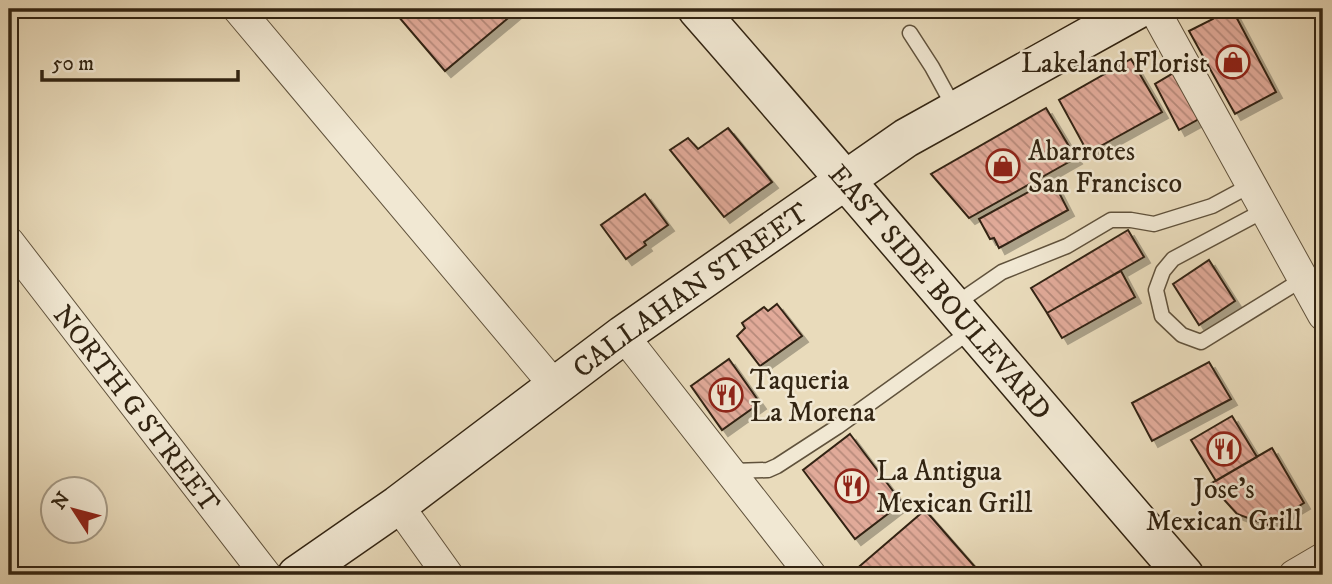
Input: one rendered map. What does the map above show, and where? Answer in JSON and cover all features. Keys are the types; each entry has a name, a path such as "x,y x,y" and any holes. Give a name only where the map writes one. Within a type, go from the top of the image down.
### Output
{"street":[{"path":"238,9 555,386"},
{"name":"EAST SIDE BOULEVARD","path":"697,9 1184,575"},
{"name":"CALLAHAN STREET","path":"297,575 398,505 623,335 906,138 1138,9"},
{"path":"1154,9 1323,315"},
{"name":"NORTH G STREET","path":"9,242 266,575"},
{"path":"623,335 811,575"},
{"path":"398,505 449,575"},
{"path":"1294,575 1323,558"}],"lane":[{"path":"910,33 956,110"},
{"path":"1258,197 1173,259 1163,271 1156,290 1162,316 1182,335 1201,342 1303,279"},
{"path":"730,471 768,470 837,427 963,317 1002,272 1067,246 1111,220 1131,219 1154,224 1212,206 1258,197"}],"building":[{"path":"392,9 519,9 445,71"},
{"name":"Lakeland Florist","path":"1226,9 1232,9 1276,92 1235,114 1189,31"},
{"path":"1131,59 1162,112 1088,153 1059,100"},
{"path":"1182,68 1206,115 1179,130 1155,84"},
{"name":"Abarrotes San Francisco","path":"1046,108 1076,158 969,218 931,174"},
{"path":"728,128 772,182 724,217 670,150 688,138 698,149"},
{"path":"1052,179 1068,210 999,248 994,238 990,239 979,219"},
{"path":"645,194 668,225 626,259 601,225"},
{"path":"1128,230 1144,257 1047,313 1031,288"},
{"path":"1209,260 1235,301 1199,325 1173,284"},
{"path":"1121,271 1135,297 1062,338 1047,313"},
{"path":"777,304 802,336 760,366 737,336 745,328 742,323 764,307 768,311"},
{"name":"Taqueria La Morena","path":"729,359 760,403 722,430 691,386"},
{"path":"1209,362 1231,399 1152,441 1132,403"},
{"name":"Jose's Mexican Grill","path":"1232,416 1257,457 1216,481 1191,440"},
{"name":"La Antigua Mexican Grill","path":"850,434 902,503 855,539 803,470"},
{"path":"1272,448 1304,503 1267,525 1237,514 1210,484"},
{"path":"925,510 982,575 858,575 854,571"}],"place":[{"name":"Lakeland Florist","path":"1233,62"},
{"name":"Abarrotes San Francisco","path":"1003,166"},
{"name":"Taqueria La Morena","path":"726,395"},
{"name":"Jose's Mexican Grill","path":"1224,449"},
{"name":"La Antigua Mexican Grill","path":"852,486"}]}
